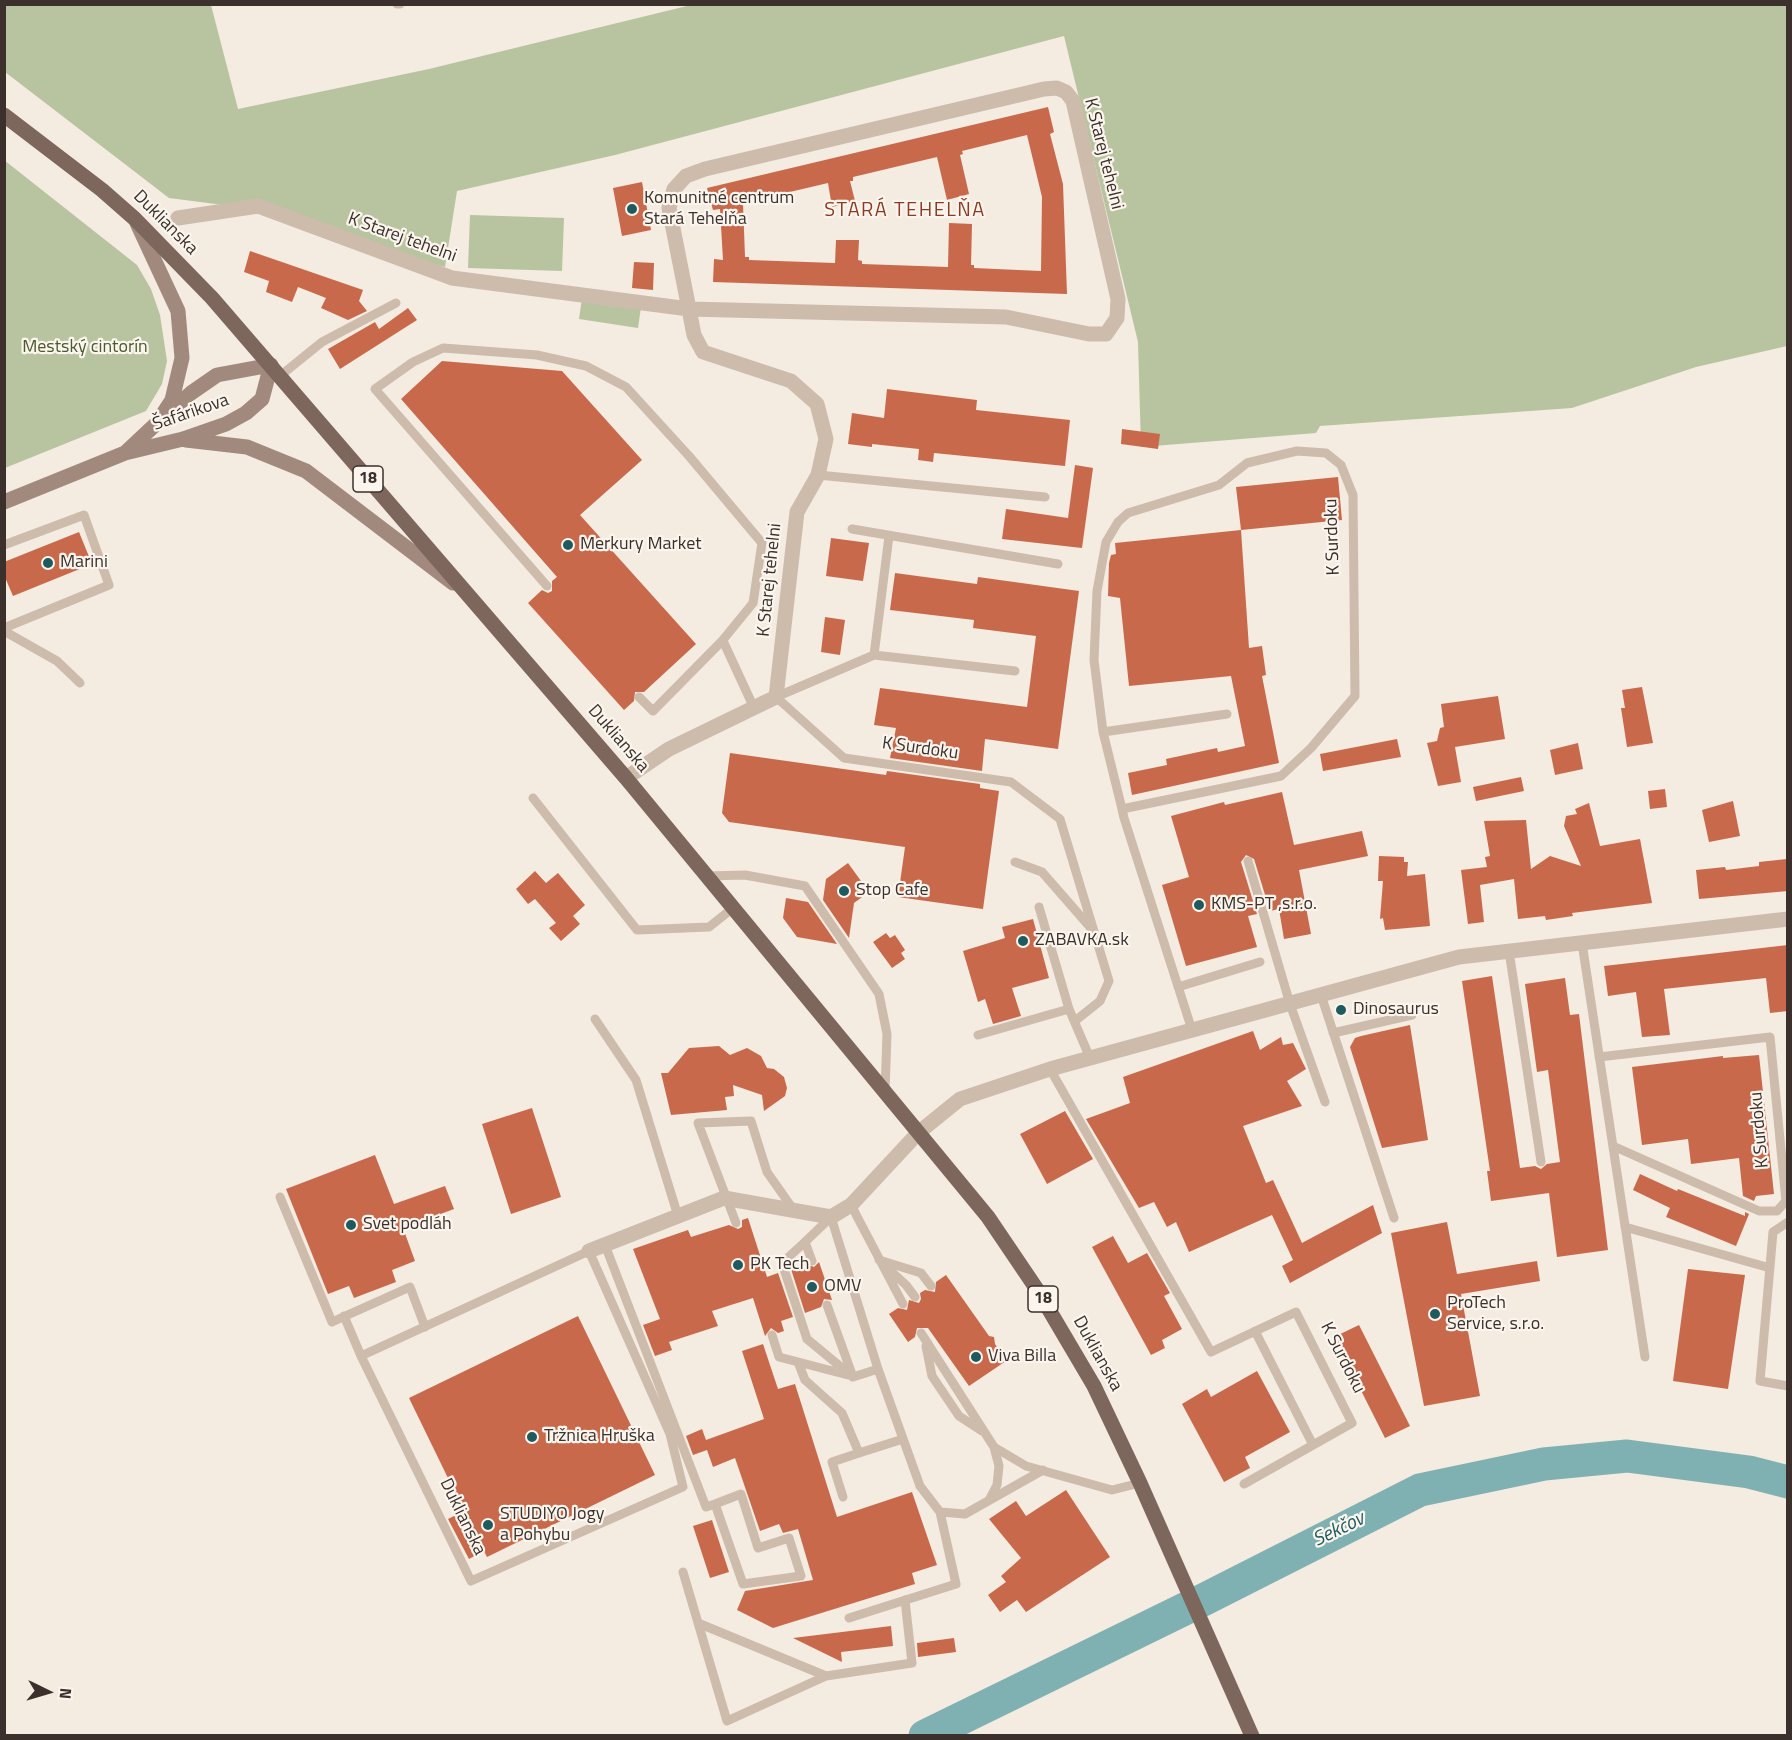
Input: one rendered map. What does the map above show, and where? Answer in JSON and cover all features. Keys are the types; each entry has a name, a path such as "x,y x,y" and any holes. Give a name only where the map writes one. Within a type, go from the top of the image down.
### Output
{"main road":[{"name":"Duklianska","path":"4,116 102,190 135,219 212,298 626,778 988,1217 1032,1282 1094,1386 1140,1483 1252,1736"}],"street":[{"name":"K Starej tehelni","path":"178,218 258,206 452,278 689,309 1006,317 1089,334 1106,334 1117,318 1118,300 1073,101 1066,92 1057,88 1044,89 705,169 686,176 674,189 669,208 689,309 694,335 703,352 791,381 817,404 826,439 818,476 797,512 776,697"},
{"path":"125,453 157,423 172,400 182,358 178,311 135,219"},
{"name":"Šafárikova","path":"157,423 191,393 217,375 276,370"},
{"name":"Šafárikova","path":"4,502 125,453 183,440 226,424 246,413 262,399 276,370"},
{"path":"183,440 247,447 306,471 466,593"},
{"path":"626,778 669,749 776,697"},
{"path":"589,1251 724,1198 831,1217 851,1205 918,1133 960,1100 1050,1069 1459,957 1788,919"}],"lane":[{"path":"276,370 322,342 396,303"},
{"path":"547,586 375,388 413,362 442,348 537,355 586,366 626,387 689,456 762,543 753,603 722,641 653,711 639,697"},
{"name":"K Surdoku","path":"1122,809 1281,776 1311,748 1355,696 1353,495 1341,465 1326,453 1298,451 1247,463 1219,485 1128,513 1118,522 1106,542 1097,591 1094,660 1103,732 1122,809 1192,1030"},
{"path":"818,476 1045,496"},
{"path":"4,545 84,515 109,585 4,629"},
{"path":"852,529 1058,564"},
{"path":"874,655 889,536"},
{"path":"4,629 57,661 80,683"},
{"path":"724,643 754,708"},
{"path":"776,697 874,655 1015,671"},
{"name":"K Surdoku","path":"776,697 844,758 1011,782 1060,819 1109,981 1100,1001 1075,1021"},
{"path":"1103,732 1227,714"},
{"path":"533,798 637,930 709,927 734,908"},
{"path":"1248,861 1290,1004 1325,1102"},
{"name":"K Surdoku","path":"1014,862 1042,872 1094,931"},
{"path":"708,876 745,875 805,886 879,994 887,1034 885,1094"},
{"path":"1039,907 1069,1009 1090,1058"},
{"path":"1581,943 1645,1357"},
{"path":"1509,951 1541,1162"},
{"path":"1178,987 1260,962"},
{"path":"1321,995 1394,1218"},
{"path":"978,1035 1069,1009"},
{"path":"1333,1034 1412,1015"},
{"path":"595,1019 636,1080 678,1216"},
{"name":"K Surdoku","path":"1599,1057 1770,1037 1786,1201 1777,1211 1759,1210 1613,1146"},
{"name":"K Surdoku","path":"1050,1069 1211,1352 1296,1312 1352,1423 1244,1484"},
{"path":"736,1222 724,1198 698,1123 751,1121 767,1172 793,1209"},
{"path":"280,1197 332,1322 410,1287 425,1327"},
{"path":"851,1205 903,1304"},
{"path":"849,1618 956,1584 940,1512 920,1486 878,1369 831,1217 782,1263 807,1339 853,1377"},
{"path":"1788,1222 1773,1232 1760,1381 1788,1386"},
{"path":"1625,1227 1770,1268"},
{"path":"805,1242 812,1261"},
{"path":"605,1245 706,1507 741,1494 758,1548 789,1538 801,1576 743,1584 715,1504"},
{"path":"344,1316 361,1356 589,1251"},
{"name":"Duklianska","path":"361,1356 471,1581 683,1487 670,1434 589,1251"},
{"path":"879,1260 921,1273 931,1286"},
{"path":"879,1260 915,1296"},
{"path":"827,1305 853,1377"},
{"path":"1255,1331 1314,1445"},
{"path":"772,1335 779,1357 853,1377 878,1369"},
{"path":"923,1337 932,1376 958,1416 984,1432 994,1447 1008,1458 1112,1490 1140,1483"},
{"path":"798,1362 805,1380 842,1413 859,1453"},
{"path":"843,1497 832,1462 903,1439"},
{"path":"987,1502 997,1485 999,1466 994,1447"},
{"path":"940,1512 965,1515 1043,1470"},
{"path":"683,1572 728,1721 826,1676 912,1663 905,1600"},
{"path":"698,1623 826,1676"}],"green space":[{"path":"4,5 211,5 238,109 429,69 691,5 1787,5 1787,346 1696,367 1572,408 1320,426 1316,433 1141,447 1138,342 1064,36 615,155 457,191 445,267 414,259 301,215 169,198 5,72"},
{"name":"Mestský cintorín","path":"4,160 137,265 151,289 160,315 167,361 162,384 146,411 5,468"},
{"path":"470,215 564,218 562,271 468,268"},
{"path":"582,298 641,307 638,328 579,319"}],"building":[{"path":"1048,107 1054,132 1050,134 1063,184 1067,294 713,282 714,259 723,260 720,209 713,210 707,188","holes":["1027,135 1042,197 1041,271 974,268 974,265 971,265 972,224 949,223 948,267 862,264 862,261 858,260 859,240 836,240 835,263 749,260 749,257 745,257 743,203 828,183 832,207 855,201 850,181 853,181 853,177 937,157 947,200 969,194 960,155 963,154 962,151"]},
{"name":"Komunitné centrum Stará Tehelňa","path":"642,182 651,230 622,236 613,188"},
{"path":"250,251 363,290 359,301 367,311 348,320 321,308 326,298 298,287 292,302 266,292 269,281 244,272"},
{"path":"634,262 654,263 653,290 632,288"},
{"path":"408,308 417,320 340,369 328,349 375,322 379,329"},
{"name":"Merkury Market","path":"442,361 562,371 642,460 580,515 696,644 644,692 635,692 634,701 624,710 528,603 542,590 548,593 552,591 552,581 557,577 401,399"},
{"path":"887,389 977,400 976,410 1070,420 1065,466 934,453 933,462 918,460 919,449 848,444 852,413 884,418"},
{"path":"1122,429 1160,434 1158,449 1121,444"},
{"path":"1075,465 1093,468 1082,548 1002,539 1006,509 1068,518"},
{"path":"1338,477 1342,520 1241,530 1236,487"},
{"path":"1241,530 1249,648 1262,646 1266,675 1262,676 1279,763 1132,795 1128,773 1167,765 1166,759 1217,748 1218,752 1245,746 1231,676 1129,686 1120,598 1108,596 1109,563 1111,555 1116,554 1115,543"},
{"name":"Marini","path":"79,532 92,564 13,596 4,575 4,562"},
{"path":"831,538 869,543 863,581 826,576"},
{"path":"895,573 977,584 978,577 1079,591 1058,749 985,739 982,771 890,758 896,728 874,725 880,688 1027,707 1036,636 973,628 974,620 890,610"},
{"path":"825,617 845,620 840,655 821,652"},
{"path":"1642,687 1653,743 1627,747 1621,708 1625,708 1622,690"},
{"path":"1498,696 1505,739 1455,747 1461,782 1438,786 1427,743 1437,741 1440,728 1444,727 1441,704"},
{"path":"1397,739 1401,757 1323,771 1320,754"},
{"path":"1578,743 1583,769 1555,775 1550,750"},
{"path":"730,753 886,775 887,771 980,784 980,788 999,791 983,909 898,897 905,847 729,822 722,813"},
{"path":"1521,777 1524,791 1476,801 1473,787"},
{"path":"1665,789 1667,807 1650,809 1648,791"},
{"path":"1282,792 1294,845 1362,831 1368,856 1299,870 1311,934 1284,939 1279,909 1270,911 1254,859 1246,855 1241,862 1257,914 1248,916 1257,947 1186,966 1162,885 1189,877 1171,816 1224,802 1225,805"},
{"path":"1733,801 1740,836 1709,842 1702,810"},
{"path":"1589,803 1600,846 1640,839 1652,903 1572,913 1573,916 1546,920 1545,916 1518,919 1514,879 1480,885 1484,922 1468,924 1461,870 1487,867 1485,857 1490,856 1484,821 1526,820 1531,869 1550,856 1581,866 1564,826 1566,816 1577,814 1575,809"},
{"path":"1379,856 1404,857 1404,862 1408,862 1407,876 1425,874 1430,926 1385,930 1383,918 1380,919 1383,881 1378,881"},
{"path":"1787,859 1788,891 1699,899 1696,870 1725,867 1726,870 1759,866 1759,862"},
{"path":"848,863 869,892 854,903 849,938 823,900 826,879"},
{"path":"535,871 546,883 558,873 585,905 573,916 580,924 561,941 549,928 556,923 535,899 528,904 516,889"},
{"path":"786,898 808,902 837,944 797,937 783,918"},
{"path":"1033,919 1049,978 1012,988 1021,1016 993,1024 985,999 978,1002 963,951 1005,938 1002,927"},
{"path":"886,933 890,938 895,935 905,950 901,953 905,959 892,968 873,942"},
{"path":"1788,945 1788,1011 1770,1013 1766,978 1664,989 1670,1035 1642,1037 1636,992 1608,996 1604,966"},
{"path":"1492,976 1520,1168 1535,1166 1541,1169 1547,1164 1560,1162 1548,1070 1537,1072 1525,984 1565,978 1570,1015 1579,1014 1608,1250 1557,1257 1549,1193 1491,1201 1487,1171 1490,1171 1462,981"},
{"path":"1410,1025 1428,1140 1382,1148 1350,1047 1355,1038"},
{"path":"1253,1031 1260,1050 1281,1037 1283,1045 1293,1043 1306,1069 1287,1081 1302,1106 1243,1126 1266,1183 1273,1180 1302,1243 1373,1205 1382,1233 1290,1283 1282,1266 1293,1260 1272,1215 1189,1252 1176,1222 1167,1227 1154,1202 1139,1208 1086,1119 1130,1103 1123,1077"},
{"path":"719,1046 730,1055 747,1048 761,1056 767,1068 774,1069 784,1077 787,1088 785,1096 764,1111 762,1095 733,1085 734,1096 725,1097 727,1110 671,1115 661,1073 668,1073 689,1048"},
{"path":"1759,1055 1774,1194 1756,1196 1754,1201 1743,1196 1739,1158 1691,1164 1688,1139 1642,1145 1632,1067 1723,1056 1723,1058"},
{"path":"532,1108 561,1197 511,1214 482,1124"},
{"path":"1065,1111 1093,1159 1047,1184 1020,1134"},
{"name":"Svet podláh","path":"375,1155 394,1204 445,1186 454,1209 403,1228 415,1261 392,1270 396,1282 354,1298 349,1286 328,1294 286,1189"},
{"path":"1640,1174 1677,1191 1678,1189 1745,1216 1745,1212 1749,1214 1736,1246 1666,1217 1670,1208 1633,1190"},
{"path":"748,1218 767,1277 778,1273 793,1317 781,1321 784,1331 778,1333 771,1328 765,1336 753,1298 712,1311 718,1326 669,1342 672,1350 655,1356 643,1325 660,1319 633,1249 688,1230 691,1237 729,1225 738,1229 742,1227 742,1220"},
{"name":"ProTech Service, s.r.o.","path":"1447,1222 1457,1274 1537,1261 1540,1281 1461,1294 1480,1396 1424,1406 1391,1233"},
{"path":"1113,1236 1128,1263 1147,1253 1170,1293 1164,1296 1182,1329 1162,1340 1165,1348 1151,1355 1092,1247"},
{"name":"OMV","path":"819,1262 832,1300 824,1299 821,1307 805,1313 791,1269 806,1264 814,1267"},
{"path":"1688,1269 1745,1275 1728,1389 1673,1381"},
{"name":"OMV","path":"946,1275 989,1336 994,1337 995,1344 1006,1361 969,1386 928,1328 917,1328 915,1337 908,1342 889,1314 898,1308 907,1310 909,1300 919,1303 920,1293 925,1290 935,1292 936,1282"},
{"name":"Tržnica Hruška","path":"578,1316 655,1475 487,1557 484,1551 469,1559 448,1519 464,1511 409,1398"},
{"path":"1359,1325 1410,1426 1385,1438 1334,1337"},
{"path":"763,1344 778,1389 795,1384 837,1517 912,1492 937,1565 912,1573 915,1584 773,1628 737,1610 745,1591 813,1580 798,1529 783,1533 779,1524 760,1531 735,1458 713,1467 707,1450 693,1455 686,1436 702,1429 706,1440 764,1419 742,1351"},
{"path":"1257,1371 1290,1432 1245,1457 1250,1468 1224,1482 1182,1404 1207,1389 1211,1397"},
{"path":"1066,1490 1110,1557 1026,1612 1017,1600 1000,1612 988,1595 1006,1582 1001,1576 1021,1558 989,1519 1016,1501 1026,1516"},
{"path":"712,1520 729,1572 710,1578 693,1526"},
{"path":"891,1626 893,1646 841,1652 842,1662 793,1638"},
{"path":"954,1638 956,1652 918,1657 917,1643"}],"waterway":[{"name":"Sekčov","path":"925,1736 1203,1600 1420,1490 1544,1464 1627,1456 1749,1472 1788,1482"}],"place":[{"name":"Komunitné centrum Stará Tehelňa","path":"632,209"},
{"name":"Merkury Market","path":"568,545"},
{"name":"Marini","path":"48,563"},
{"name":"Stop Cafe","path":"844,891"},
{"name":"KMS-PT ,s.r.o.","path":"1199,905"},
{"name":"ZABAVKA.sk","path":"1023,941"},
{"name":"Dinosaurus","path":"1341,1010"},
{"name":"Svet podláh","path":"351,1225"},
{"name":"PK Tech","path":"738,1265"},
{"name":"OMV","path":"812,1287"},
{"name":"ProTech Service, s.r.o.","path":"1435,1314"},
{"name":"Viva Billa","path":"976,1357"},
{"name":"Tržnica Hruška","path":"532,1437"},
{"name":"STUDIYO Jogy a Pohybu","path":"488,1525"}],"district":[{"name":"STARÁ TEHELŇA","path":"905,211"}]}
